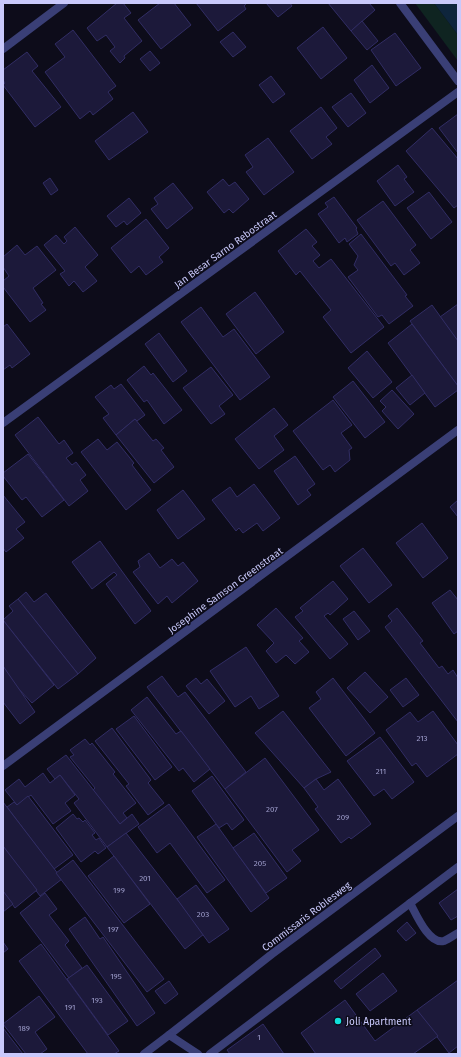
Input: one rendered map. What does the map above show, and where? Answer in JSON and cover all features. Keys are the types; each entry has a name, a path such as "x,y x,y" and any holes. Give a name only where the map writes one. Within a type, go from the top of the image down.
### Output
{"street":[{"path":"3,49 64,3"},
{"path":"400,3 458,81"},
{"name":"Jan Besar Sarno Rebostraat","path":"3,423 458,92"},
{"name":"Josephine Samson Greenstraat","path":"3,766 458,430"},
{"name":"Commissaris Roblesweg","path":"144,1054 272,954 458,816"},
{"path":"210,1054 458,867"},
{"path":"410,903 420,922 432,939 444,941 458,933"},
{"path":"169,1035 198,1054"}],"green space":[{"path":"415,3 434,3 458,35 458,61"}],"water":[{"path":"434,3 458,3 458,35"}],"building":[{"path":"117,3 123,3 131,13 124,18 142,41 124,56 125,58 120,63 110,51 115,47 106,35 97,41 87,28"},
{"path":"160,3 174,3 191,25 161,49 138,20"},
{"path":"196,3 247,3 244,6 246,9 218,31"},
{"path":"266,3 290,3 292,6 278,17"},
{"path":"328,3 369,3 375,10 351,31"},
{"path":"362,21 378,41 367,50 351,31"},
{"path":"323,27 347,58 321,79 297,48"},
{"path":"73,30 116,86 108,92 113,99 93,115 90,111 80,119 45,72 65,57 55,44"},
{"path":"233,32 246,47 233,57 220,42"},
{"path":"395,33 421,68 396,86 371,50"},
{"path":"150,51 160,63 150,71 140,59"},
{"path":"27,52 38,66 32,71 61,107 35,127 3,85 5,83 3,80 3,70"},
{"path":"372,65 389,88 370,103 354,80"},
{"path":"271,76 285,94 273,103 259,85"},
{"path":"351,93 366,113 348,127 332,107"},
{"path":"321,107 337,128 326,137 332,144 312,159 290,131"},
{"path":"133,112 148,132 109,160 95,141"},
{"path":"458,114 458,153 439,128"},
{"path":"432,128 458,159 458,205 454,208 406,151"},
{"path":"268,138 294,172 264,195 246,172 253,167 245,155"},
{"path":"398,165 407,177 404,179 414,192 395,206 377,181"},
{"path":"50,178 58,190 51,195 43,183"},
{"path":"223,179 229,186 235,182 249,199 233,213 229,209 224,213 207,192"},
{"path":"173,183 193,208 167,229 151,209 158,204 154,198"},
{"path":"429,192 452,222 431,239 407,208"},
{"path":"334,197 357,228 358,234 347,242 345,238 339,243 318,214 328,207 325,203"},
{"path":"129,198 141,213 127,225 124,221 116,227 107,216"},
{"path":"383,201 416,245 410,250 420,263 404,275 395,263 391,266 357,220"},
{"path":"146,219 169,248 159,257 163,262 146,275 139,266 131,273 111,248"},
{"path":"75,227 98,255 85,267 97,281 83,292 74,281 69,286 60,274 65,271 44,245 56,235 64,244 67,241 64,237"},
{"path":"306,229 317,242 312,246 320,255 313,261 319,268 331,259 384,327 351,353 323,317 331,310 300,271 296,275 278,251"},
{"path":"361,234 407,295 405,296 413,306 389,324 382,315 378,317 348,277 358,270 354,265 358,256 349,244"},
{"path":"17,245 25,255 37,246 56,270 33,288 43,303 41,304 46,310 30,322 3,287 3,281 9,276 3,267 3,257"},
{"path":"255,292 284,332 256,354 226,314"},
{"path":"458,304 458,341 440,317"},
{"path":"432,305 458,341 458,386 410,321"},
{"path":"201,307 223,337 234,329 270,377 240,400 181,322"},
{"path":"7,324 30,354 12,368 10,365 3,370 3,327"},
{"path":"412,324 458,386 458,390 435,407 388,343"},
{"path":"159,333 187,371 173,382 145,344"},
{"path":"367,351 392,382 373,398 348,368"},
{"path":"144,366 151,375 153,373 182,410 164,424 147,400 144,402 127,380"},
{"path":"211,367 233,395 219,406 225,414 211,424 183,388"},
{"path":"412,375 425,393 410,405 396,388"},
{"path":"353,381 385,422 365,438 333,397"},
{"path":"121,384 145,415 137,421 135,419 116,435 103,418 109,414 95,397 111,385 114,389"},
{"path":"392,390 414,414 398,429 382,411 386,407 380,401"},
{"path":"333,400 352,425 341,433 352,448 349,450 350,460 335,472 330,465 323,470 293,431"},
{"path":"274,408 288,425 274,436 284,450 259,469 235,439"},
{"path":"38,417 59,444 64,440 73,453 66,458 72,465 76,462 86,475 80,480 88,491 69,506 15,435"},
{"path":"135,419 153,441 156,439 164,448 161,450 174,467 154,483 116,435"},
{"path":"98,439 107,450 117,442 134,463 132,465 151,490 126,510 81,452"},
{"path":"28,454 64,500 42,517 26,497 22,500 3,476 3,473"},
{"path":"295,456 315,484 307,490 311,495 298,505 274,471"},
{"path":"254,484 280,518 263,531 257,523 243,533 239,528 236,531 212,500 230,487 237,497"},
{"path":"183,490 205,519 178,539 157,510"},
{"path":"3,495 25,522 16,529 24,538 6,552 3,548"},
{"path":"458,500 458,517 450,507"},
{"path":"422,523 448,558 423,578 396,543"},
{"path":"100,541 151,611 135,624 106,584 117,575 114,572 92,589 72,562"},
{"path":"363,548 392,585 369,603 340,566"},
{"path":"149,553 160,568 172,559 178,566 183,562 198,581 172,603 167,596 158,604 133,572 140,567 138,561"},
{"path":"333,581 348,599 330,615 328,613 324,616 348,644 330,659 295,617 303,611 300,608"},
{"path":"450,590 458,600 458,631 454,634 432,603"},
{"path":"26,592 34,602 46,593 96,658 78,674 18,599"},
{"path":"18,599 78,674 58,689 3,620 13,611 9,606"},
{"path":"276,608 303,638 299,641 309,652 295,664 286,655 276,663 266,651 274,643 257,625"},
{"path":"397,608 423,641 420,643 439,668 442,666 448,674 453,670 458,678 458,722 385,627 392,621 388,616"},
{"path":"354,611 370,631 358,640 343,619"},
{"path":"3,620 54,685 32,703 15,685 3,666"},
{"path":"246,647 279,696 259,709 251,696 235,707 210,671"},
{"path":"3,666 35,712 20,724 3,702"},
{"path":"365,672 388,697 370,713 347,688"},
{"path":"162,676 178,697 185,692 246,772 225,789 147,687"},
{"path":"196,678 201,684 207,679 225,701 209,714 186,686"},
{"path":"333,678 375,733 346,756 309,708 321,699 316,692"},
{"path":"406,678 419,695 403,707 390,690"},
{"path":"147,697 176,734 181,731 210,769 194,782 183,768 179,771 131,710"},
{"path":"283,711 331,772 316,779 304,788 255,733"},
{"path":"433,711 458,745 458,754 427,777 416,763 412,766 386,730 410,712 418,722"},
{"path":"134,716 172,767 155,780 116,729"},
{"path":"112,728 151,780 148,783 164,803 148,815 126,786 129,784 95,741"},
{"path":"380,737 414,782 392,799 384,789 374,796 347,761"},
{"path":"85,739 90,745 92,743 115,772 113,774 136,803 123,813 127,818 120,824 93,790 95,788 70,757 74,755 70,750"},
{"path":"66,755 120,824 132,814 139,824 107,847 74,803 79,799 60,775 55,779 47,769"},
{"path":"265,758 319,830 292,850 301,861 287,872 225,789"},
{"path":"43,773 50,783 60,775 75,795 65,803 71,811 53,824 31,795 17,805 5,790 19,779 25,787"},
{"path":"212,776 244,820 232,830 227,823 219,828 192,791"},
{"path":"316,779 324,790 338,779 371,824 351,839 349,837 341,843 315,809 318,807 304,788"},
{"path":"28,796 73,855 54,869 7,807 14,802 17,805"},
{"path":"3,802 62,879 40,896 3,846"},
{"path":"169,804 225,880 207,893 170,843 157,853 138,827"},
{"path":"73,814 77,819 79,818 83,822 85,820 95,833 92,835 96,840 99,838 106,848 98,854 95,851 81,862 56,828"},
{"path":"216,824 269,898 251,912 197,837"},
{"path":"126,833 204,934 185,949 107,847"},
{"path":"254,833 287,878 266,893 233,848"},
{"path":"3,846 37,890 15,908 3,891"},
{"path":"114,856 150,904 124,923 88,876"},
{"path":"73,860 164,979 147,992 56,873"},
{"path":"196,885 229,929 209,943 177,899"},
{"path":"458,889 458,916 451,920 439,903"},
{"path":"3,891 13,904 3,912"},
{"path":"45,893 57,909 49,915 69,941 65,945 82,968 69,978 20,913"},
{"path":"85,917 100,939 103,937 155,1013 137,1026 69,929"},
{"path":"407,922 416,933 406,941 397,931"},
{"path":"3,942 8,949 3,953"},
{"path":"41,944 119,1051 114,1054 88,1054 19,961"},
{"path":"375,948 381,956 341,989 334,981"},
{"path":"87,965 128,1021 108,1035 67,979"},
{"path":"383,973 397,991 370,1011 356,994"},
{"path":"458,980 458,1046 449,1053 417,1010"},
{"path":"169,981 178,994 165,1004 155,991"},
{"path":"39,996 55,1017 35,1032 47,1049 40,1054 26,1054 3,1024"},
{"name":"Joli Apartment","path":"345,1000 375,1041 417,1010 438,1036 413,1054 316,1054 301,1033"},
{"path":"263,1024 284,1054 230,1054 227,1050"},
{"path":"3,1028 23,1054 3,1054"}],"place":[{"name":"Joli Apartment","path":"338,1021"}]}
